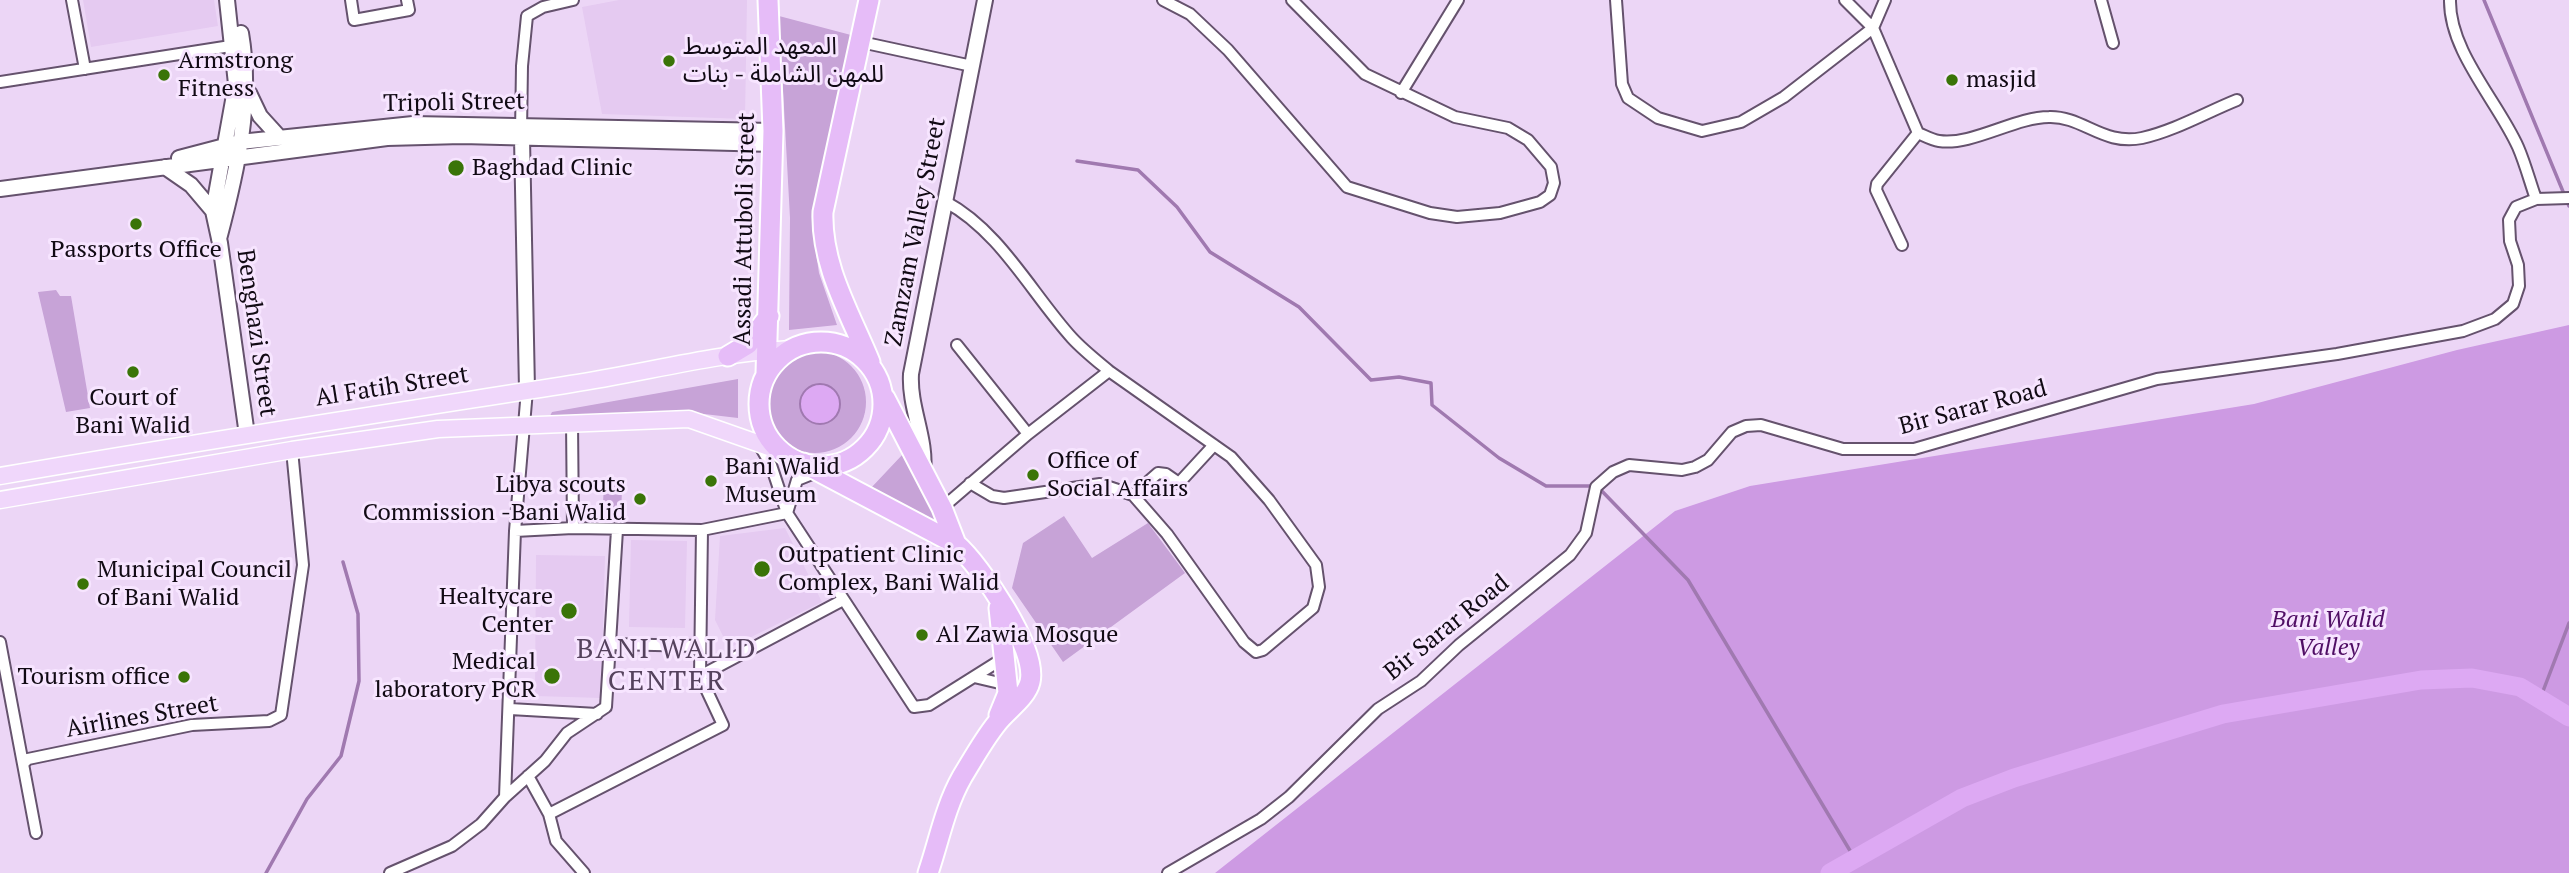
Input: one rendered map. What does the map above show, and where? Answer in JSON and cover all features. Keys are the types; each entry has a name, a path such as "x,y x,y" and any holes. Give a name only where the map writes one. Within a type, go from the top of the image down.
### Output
{"highway":[{"name":"Assadi Attuboli Street","path":"766,374 773,137 768,0"},
{"path":"869,0 823,212 822,230 829,266 881,389 942,509 956,544"},
{"path":"728,356 748,344 769,315"},
{"path":"873,370 855,353 839,345 822,342 791,349 776,361 766,374 760,393 759,413 765,432 780,451 956,544 970,557 995,592 1027,653 1032,671 1016,689 961,779 950,803 928,873"},
{"path":"803,463 818,466 839,463 859,452 880,423 881,389"},
{"path":"995,592 1001,618 1002,657 1016,689"}],"main road":[{"path":"230,0 248,89 260,116 280,138"},
{"name":"Zamzam Valley Street","path":"923,473 925,453 912,402 911,374 985,0"},
{"path":"213,211 236,84 239,45"},
{"path":"219,239 233,180 248,89"},
{"name":"Tripoli Street","path":"0,189 165,167 222,154 240,142 414,124 521,131 773,137"},
{"path":"194,155 229,126"},
{"path":"521,131 527,390"},
{"name":"Tripoli Street","path":"139,169 194,155 222,154 237,159 387,138 521,131"},
{"path":"233,180 259,156"},
{"path":"165,167 197,190 213,211"},
{"name":"Benghazi Street","path":"213,211 247,435"},
{"name":"Al Fatih Street","path":"0,476 410,407 728,356 791,349"},
{"path":"410,407 410,432"},
{"name":"Al Fatih Street","path":"0,500 410,432 572,422 689,419 780,451"}],"street":[{"path":"72,0 85,69"},
{"path":"351,0 354,20 409,10 407,0"},
{"path":"521,131 527,16 543,3 573,0"},
{"path":"1163,0 1190,14 1228,50 1347,187 1430,213 1457,217 1500,214 1540,202 1550,195 1554,183 1551,167 1528,139 1508,128 1455,117 1365,74 1292,0"},
{"path":"1401,93 1458,0"},
{"path":"1616,0 1622,84 1628,98 1658,118 1702,131 1725,128 1756,115 1784,97 1873,27 1885,0"},
{"path":"1845,0 1873,27 1918,133 1939,141 1958,139 2047,117 2063,118 2102,136 2143,138 2237,100"},
{"path":"2101,0 2113,43"},
{"path":"2449,0 2451,23 2486,94 2518,147 2536,199 2569,198"},
{"path":"861,42 972,66"},
{"path":"0,82 239,45"},
{"path":"1902,245 1876,190 1877,184 1918,133"},
{"name":"Bir Sarar Road","path":"1168,873 1261,819 1289,797 1378,709 1421,681 1459,645 1570,555 1586,533 1596,487 1613,472 1629,465 1682,470 1695,467 1708,460 1732,432 1754,425 1779,429 1843,449 1914,449 2157,379 2337,354 2463,331 2496,319 2513,304 2519,286 2509,220 2516,206 2536,199"},
{"path":"946,202 979,228 1023,276 1073,340 1109,371 1214,445 1249,474 1316,565 1318,596 1313,608 1263,650 1256,652 1244,642 1167,534 1133,495 1100,484 1004,498 992,496 970,483"},
{"path":"957,345 1028,434"},
{"path":"942,509 1028,434 1109,371"},
{"path":"505,797 515,531 527,390"},
{"path":"572,422 573,528"},
{"path":"757,441 771,465 787,513 914,706 929,705 1002,657 1027,653"},
{"path":"1133,495 1158,473 1166,474 1179,483 1214,445"},
{"name":"Airlines Street","path":"23,765 34,757 192,725 269,721 281,715 303,565 292,450"},
{"path":"787,513 797,480 808,473 821,472"},
{"path":"515,531 573,528 702,530 787,513"},
{"path":"390,873 452,846 481,824 567,733 606,708 617,530"},
{"path":"549,814 723,726 700,676 698,646 702,530"},
{"path":"700,676 843,600"},
{"path":"0,642 36,832"},
{"path":"611,644 698,646"},
{"path":"974,677 1016,689"},
{"path":"510,709 597,714"},
{"path":"528,776 549,814 556,841 584,873"}],"shaded area":[{"path":"83,0 214,0 218,26 91,47"},
{"name":"المعهد المتوسط للمهن الشاملة - بنات","path":"619,0 747,0 745,119 602,114 582,7"},
{"path":"779,16 851,35 822,178 814,239 819,273 837,325 789,330 790,218"},
{"path":"56,290 60,296 71,296 90,408 66,412 38,292"},
{"path":"815,351 834,355 851,366 862,383 866,402 862,421 851,438 834,449 815,453 796,449 779,438 768,421 764,402 768,383 779,366 796,355"},
{"path":"738,379 738,418 687,412 550,416 552,412"},
{"path":"820,384 834,390 840,404 834,418 820,424 806,418 800,404 806,390"},
{"path":"903,454 937,522 870,489"},
{"path":"604,484 622,485 621,523 602,522"},
{"path":"1064,516 1092,558 1148,523 1185,573 1063,662 1012,588 1023,543"},
{"name":"Outpatient Clinic Complex, Bani Walid","path":"785,528 822,602 729,648 715,620 720,536"},
{"path":"631,540 687,541 685,628 629,627"},
{"name":"Healtycare Center","path":"536,555 605,556 601,698 535,696"}],"green space":[{"name":"Bani Walid Valley","path":"2569,325 2569,873 1215,873 1675,511 1750,486 2254,404 2457,350"}],"waterway":[{"path":"2484,0 2569,206"},
{"path":"1077,161 1138,170 1177,207 1210,252 1299,307 1371,380 1399,377 1431,383 1432,405 1499,458 1546,486 1597,486 1688,580 1855,859"},
{"path":"266,873 307,799 341,756 359,681 358,614 343,562"},
{"path":"2540,699 2569,623"},
{"name":"Bani Walid Valley","path":"1830,873 1962,798 2014,778 2223,714 2421,680 2472,678 2520,687 2569,717"}],"place":[{"name":"المعهد المتوسط للمهن الشاملة - بنات","path":"669,61"},
{"name":"Armstrong Fitness","path":"164,75"},
{"name":"masjid","path":"1952,80"},
{"name":"Baghdad Clinic","path":"456,168"},
{"name":"Passports Office","path":"136,224"},
{"name":"Court of Bani Walid","path":"133,372"},
{"name":"Office of Social Affairs","path":"1033,475"},
{"name":"Bani Walid Museum","path":"711,481"},
{"name":"Libya scouts Commission -Bani Walid","path":"640,499"},
{"name":"Outpatient Clinic Complex, Bani Walid","path":"762,569"},
{"name":"Municipal Council of Bani Walid","path":"83,584"},
{"name":"Healtycare Center","path":"569,611"},
{"name":"Al Zawia Mosque","path":"922,635"},
{"name":"Medical laboratory PCR","path":"552,676"},
{"name":"Tourism office","path":"184,677"}],"district":[{"name":"BANI WALID CENTER","path":"667,666"}]}
